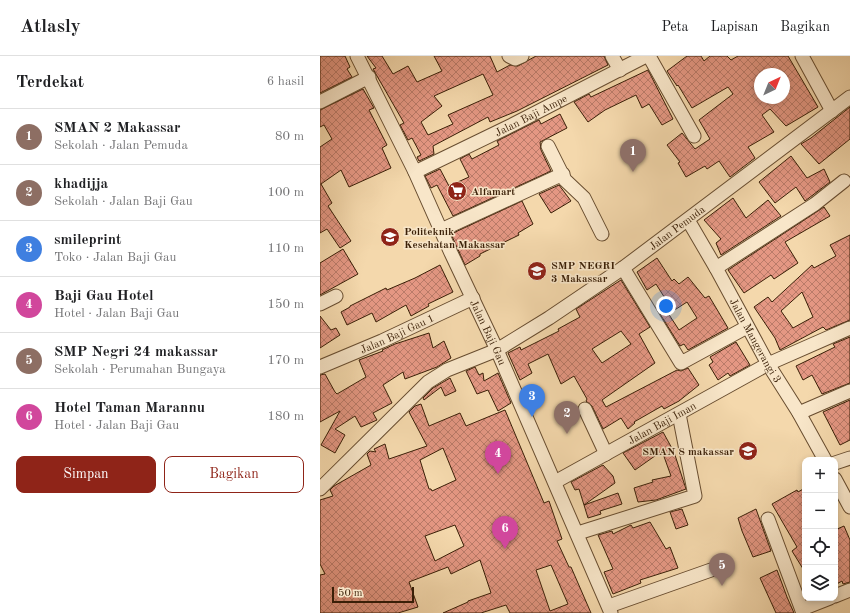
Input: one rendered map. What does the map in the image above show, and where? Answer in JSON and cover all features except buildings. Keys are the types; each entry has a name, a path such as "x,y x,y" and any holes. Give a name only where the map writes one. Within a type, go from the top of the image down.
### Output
{"street":[{"name":"Jalan Baji Gau","path":"357,56 369,77 415,172 497,350 578,532 610,610"},
{"path":"509,56 515,59 522,56"},
{"path":"612,56 620,70"},
{"name":"Jalan Baji Ampe","path":"415,172 512,125 646,56"},
{"path":"649,56 694,136"},
{"path":"802,56 832,111"},
{"path":"320,102 369,77"},
{"name":"Jalan Pemuda","path":"320,489 428,382 447,370 497,350 549,318 623,268 850,97"},
{"path":"548,146 565,180 584,198 602,234"},
{"path":"441,230 563,174"},
{"path":"716,268 815,204 844,181"},
{"name":"Jalan Mangerangi 3","path":"688,220 768,364 799,413 823,457"},
{"path":"623,268 681,363 747,327"},
{"path":"320,304 336,296"},
{"name":"Jalan Baji Gau 1","path":"320,367 382,341 473,298"},
{"name":"Jalan Baji Iman","path":"555,482 768,364 850,328"},
{"path":"799,413 850,392"},
{"path":"585,409 606,454"},
{"path":"578,532 695,496 679,414"},
{"path":"838,462 850,458"},
{"path":"838,485 850,507"},
{"path":"768,519 802,611 824,601"},
{"path":"610,610 711,570"},
{"path":"838,595 850,590"}],"place":[{"name":"SMAN 2 Makassar","path":"633,172"},
{"name":"Alfamart","path":"457,191"},
{"name":"Politeknik Kesehatan Makassar","path":"390,237"},
{"name":"SMP NEGRI 3 Makassar","path":"537,271"},
{"name":"smileprint","path":"532,417"},
{"name":"khadijja","path":"567,434"},
{"name":"SMAN 8 makassar","path":"748,451"},
{"name":"Baji Gau Hotel","path":"498,474"},
{"name":"Hotel Taman Marannu","path":"505,549"},
{"name":"SMP Negri 24 makassar","path":"722,586"}]}
